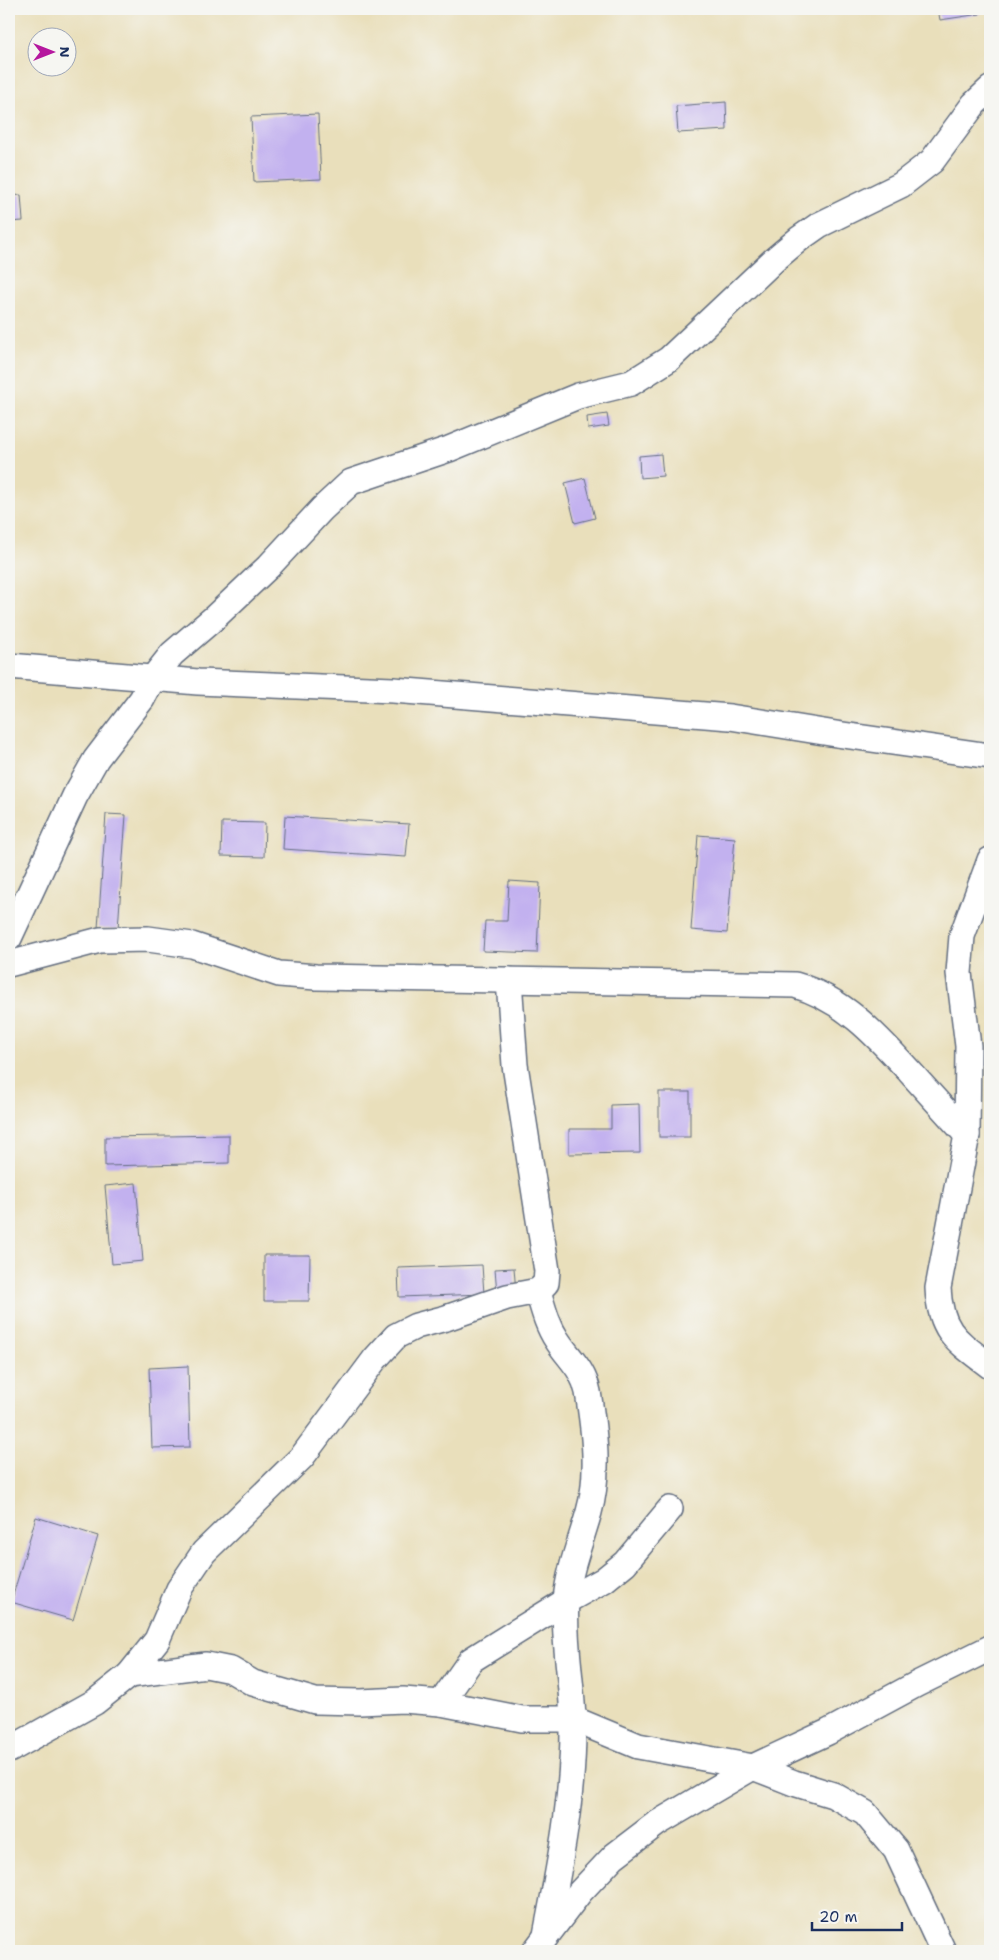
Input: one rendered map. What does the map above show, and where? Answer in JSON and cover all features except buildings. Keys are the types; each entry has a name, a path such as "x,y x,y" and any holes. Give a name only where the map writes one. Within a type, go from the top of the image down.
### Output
{"street":[{"path":"9,938 76,796 96,759 142,698 153,678 172,654 254,580 322,509 351,482 449,448 578,396 631,383 669,360 774,260 800,239 819,225 901,185 932,161 974,104 990,89"},
{"path":"9,666 198,682 393,690 730,717 990,756"},
{"path":"990,860 962,936 959,973 968,1046 967,1135 938,1288 939,1307 946,1326 956,1339 990,1366"},
{"path":"9,964 100,940 148,939 192,945 279,974 316,977 796,986 815,991 872,1031 967,1135"},
{"path":"9,1750 95,1702 129,1675 157,1640 179,1589 204,1552 302,1457 375,1358 396,1336 416,1326 507,1297 538,1291 546,1283 547,1271 515,1065 509,980"},
{"path":"538,1291 548,1325 558,1342 582,1371 587,1390 593,1436 595,1474 590,1510 570,1575 566,1601 568,1670 572,1719 572,1776 568,1813 541,1943"},
{"path":"441,1702 471,1660 566,1601 604,1580 625,1563 670,1509"},
{"path":"541,1943 580,1892 614,1856 656,1824 753,1766 828,1732 917,1684 990,1648"},
{"path":"129,1675 206,1665 231,1670 253,1683 315,1701 360,1702 403,1700 441,1702 522,1719 572,1719 638,1746 753,1766 794,1783 833,1795 865,1813 896,1850 943,1951"}]}
